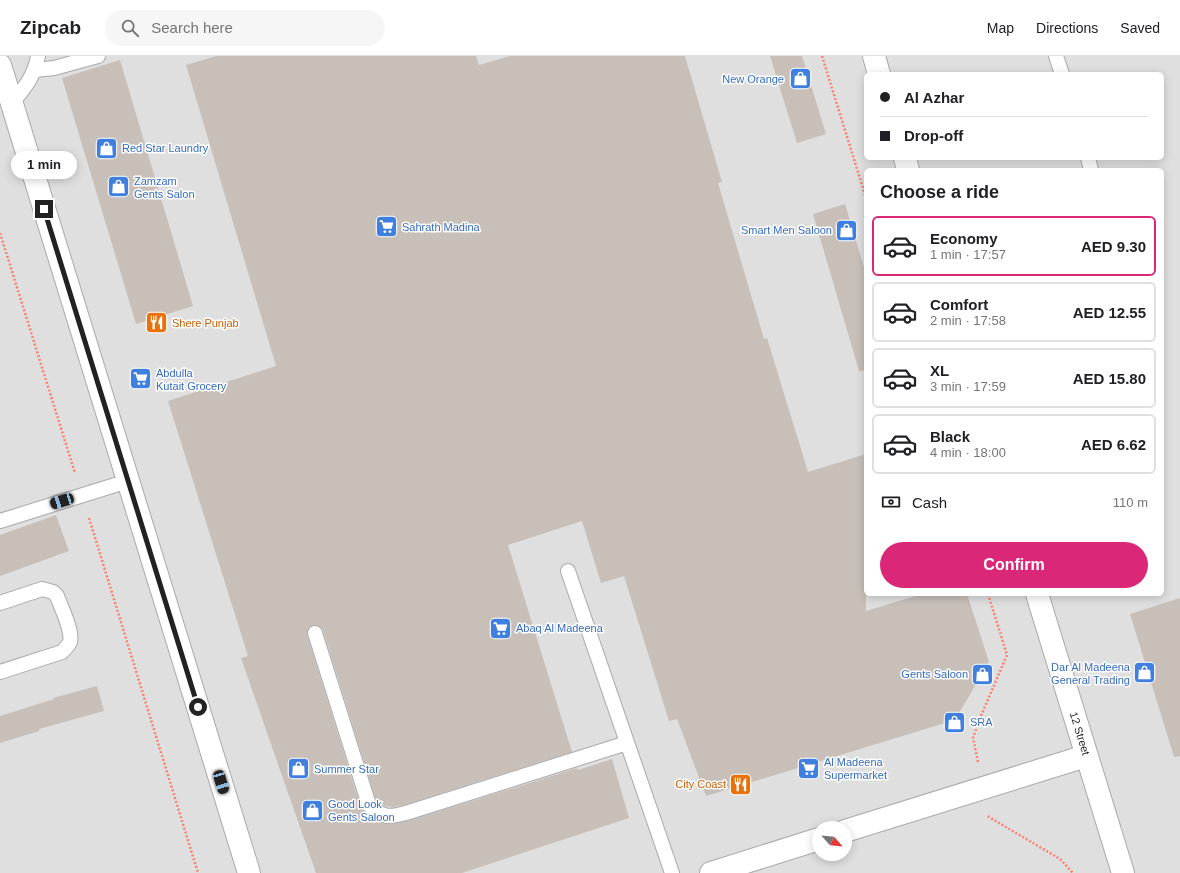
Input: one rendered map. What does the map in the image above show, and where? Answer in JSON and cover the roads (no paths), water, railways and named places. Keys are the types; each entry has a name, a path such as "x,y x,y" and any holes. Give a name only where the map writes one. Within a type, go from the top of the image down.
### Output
{"street":[{"path":"874,56 878,72"},
{"path":"0,65 249,873"},
{"name":"12 Street","path":"1038,596 1123,873"},
{"path":"852,829 1086,756"},
{"path":"711,873 812,842"}],"lane":[{"path":"12,103 29,82 37,63 54,68 98,56"},
{"path":"1056,56 1061,72"},
{"path":"0,521 128,481"},
{"path":"568,571 672,873"},
{"path":"0,603 42,589 53,592 57,596 70,633 70,640 67,647 62,652 0,672"},
{"path":"315,634 366,798 369,805 379,814 392,817 406,813 627,743"}],"place":[{"name":"New Orange","path":"800,79"},
{"name":"Red Star Laundry","path":"107,148"},
{"name":"Zamzam Gents Salon","path":"119,187"},
{"name":"Sahrath Madina","path":"387,227"},
{"name":"Smart Men Saloon","path":"847,230"},
{"name":"Shere Punjab","path":"157,323"},
{"name":"Abdulla Kutait Grocery","path":"140,379"},
{"name":"Abaq Al Madeena","path":"501,628"},
{"name":"Dar Al Madeena General Trading","path":"1145,673"},
{"name":"Gents Saloon","path":"983,674"},
{"name":"SRA","path":"955,722"},
{"name":"Al Madeena Supermarket","path":"809,768"},
{"name":"Summer Star","path":"298,769"},
{"name":"City Coast","path":"741,784"},
{"name":"Good Look Gents Saloon","path":"312,810"}]}
